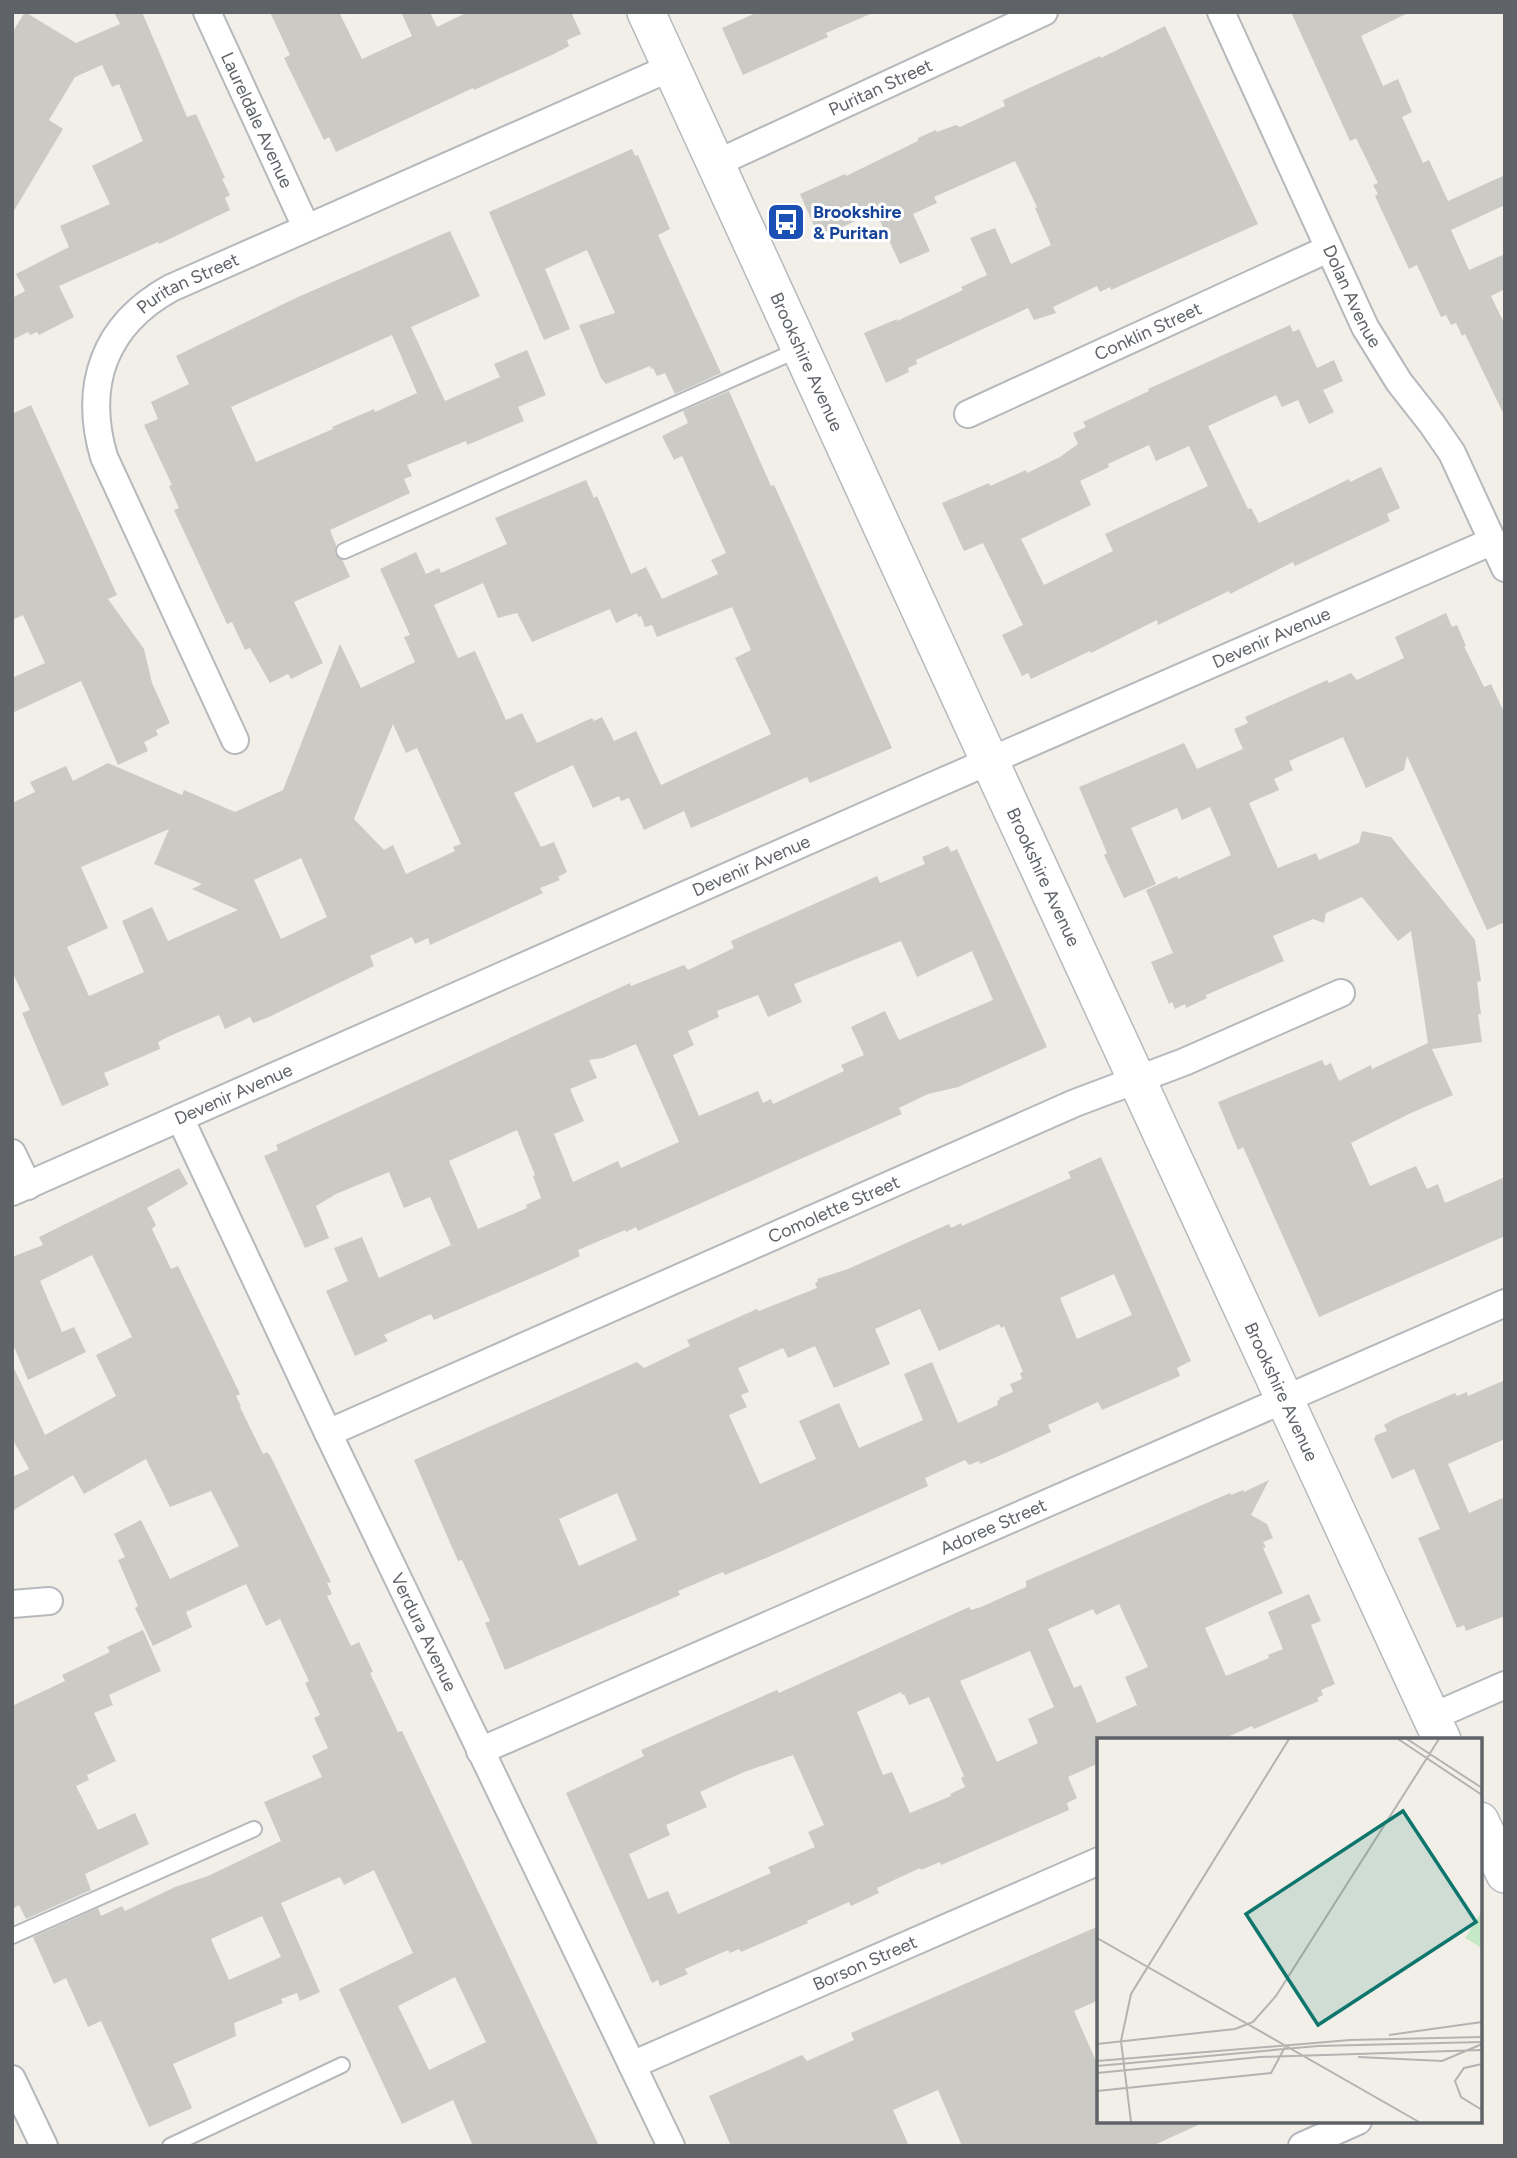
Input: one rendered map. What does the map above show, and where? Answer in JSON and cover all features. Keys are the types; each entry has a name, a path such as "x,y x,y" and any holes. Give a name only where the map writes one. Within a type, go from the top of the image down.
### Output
{"street":[{"name":"Laureldale Avenue","path":"206,12 306,227"},
{"name":"Brookshire Avenue","path":"646,12 1437,1728"},
{"name":"Puritan Street","path":"717,163 1044,12"},
{"name":"Dolan Avenue","path":"1220,12 1328,249 1377,349 1452,453 1505,568"},
{"name":"Puritan Street","path":"235,740 104,457 95,420 97,382 115,339 135,313 171,288 672,67"},
{"name":"Conklin Street","path":"968,414 1328,249"},
{"name":"Devenir Avenue","path":"20,1189 1493,541"},
{"name":"Comolette Street","path":"328,1433 1075,1103 1184,1062 1341,993"},
{"name":"Verdura Avenue","path":"180,1118 328,1433 370,1515 480,1751 671,2146"},
{"path":"12,1153 20,1189"},
{"name":"Adoree Street","path":"480,1751 1505,1303"},
{"path":"12,1604 49,1601"},
{"path":"1437,1728 1505,1685"},
{"path":"1482,1825 1505,1874"},
{"name":"Borson Street","path":"632,2065 1097,1862"},
{"path":"12,2079 44,2146"},
{"path":"1302,2146 1354,2123"}],"lane":[{"path":"344,551 801,348"},
{"path":"12,1936 254,1829"},
{"path":"170,2146 342,2064"}],"building":[{"path":"25,12 76,43 120,24 114,12 142,12 187,117 196,114 225,178 222,179 230,195 225,198 230,210 159,244 158,242 59,286 74,317 39,335 37,332 30,335 28,332 12,340 12,298 25,291 16,274 69,247 60,226 110,204 92,166 143,141 119,84 112,87 102,65 75,77 49,120 63,129 12,214 12,33"},
{"path":"270,12 339,12 362,59 412,36 401,12 430,12 437,27 468,12 571,12 581,34 567,40 569,46 554,54 474,90 473,88 336,152 329,137 324,140 284,58 290,55"},
{"path":"758,12 875,12 826,33 828,37 743,75 722,28"},
{"path":"1291,12 1410,12 1361,36 1383,86 1398,79 1412,112 1402,117 1423,163 1429,160 1448,201 1505,175 1505,205 1451,230 1469,270 1505,254 1505,289 1491,296 1505,325 1505,417 1465,334 1462,336 1456,323 1451,325 1446,315 1441,317 1417,265 1409,269 1375,196 1378,194 1373,185 1378,183 1356,138 1350,141"},
{"path":"1165,26 1258,224 1111,290 1110,287 1100,292 1097,286 1053,307 1056,313 1034,320 1028,308 916,360 917,364 908,368 909,372 886,383 864,333 897,321 963,290 961,287 987,275 970,238 995,228 1011,264 1051,245 1035,208 1037,207 1015,161 934,197 937,203 913,214 930,251 900,264 876,212 819,237 800,194 845,174 846,176 936,130 937,132 956,125 960,127 1005,106 1003,100 1100,56 1101,58"},
{"path":"632,149 635,156 638,155 670,229 658,235 721,373 675,394 665,373 657,376 650,366 606,384 601,378 579,325 615,313 587,250 545,269 570,329 544,340 489,212"},
{"path":"450,231 480,296 411,327 445,401 500,377 494,364 527,350 546,395 518,407 524,421 467,445 466,441 407,465 412,476 404,479 410,493 330,530 336,545 335,554 343,561 350,577 294,602 323,663 291,679 288,674 270,683 250,648 245,650 232,622 227,624 174,510 179,508 169,486 172,485 144,425 158,419 151,402 189,384 176,356 298,297","holes":["392,335 417,393 375,412 374,409 256,462 231,407"]},
{"path":"1290,325 1293,332 1299,329 1317,368 1334,360 1343,381 1323,390 1334,412 1309,424 1298,400 1282,407 1276,395 1208,426 1248,509 1251,508 1259,523 1349,479 1350,482 1381,467 1400,508 1387,514 1390,521 1295,566 1293,562 1230,594 1229,591 1158,625 1157,620 1031,679 1028,673 1022,676 1002,635 1023,625 983,543 964,551 942,503 989,483 990,486 1026,470 1027,473 1060,457 1078,444 1073,433 1086,427 1083,422 1149,391 1148,389","holes":["1149,445 1156,461 1189,446 1208,486 1105,534 1113,551 1044,585 1021,539 1091,505 1080,481 1109,467 1108,464"]},
{"path":"729,391 892,748 810,783 807,777 691,828 684,811 644,830 629,798 621,801 619,796 593,808 573,765 514,793 541,847 554,842 567,872 558,877 560,880 540,888 543,893 430,945 428,938 415,944 412,937 370,956 374,966 269,1017 253,1023 250,1017 225,1029 219,1015 172,1035 158,1042 160,1049 104,1073 109,1085 62,1106 22,1013 30,1010 12,971 12,803 35,792 30,782 66,766 73,781 108,763 182,795 184,790 235,812 283,790 340,644 361,688 415,662 404,637 410,635 380,569 416,552 426,574 439,568 441,573 507,544 495,518 586,480 594,498 597,496 631,574 646,567 662,599 718,574 711,560 726,553 682,456 674,460 662,436 688,423 683,411","holes":["483,583 498,618 517,613 532,642 610,609 616,623 637,613 645,627 652,625 657,637 732,607 751,650 735,658 771,734 661,785 636,731 614,741 602,717 594,721 592,718 537,743 522,713 506,720 475,651 458,658 434,605","393,724 406,753 417,748 461,844 453,847 455,851 406,874 393,845 384,850 354,819","169,829 154,864 202,884 192,889 238,910 168,941 152,907 122,921 144,972 89,996 67,947 108,928 81,867","301,858 327,917 281,939 254,880"]},
{"path":"31,405 117,595 108,599 144,649 152,683 170,723 156,730 158,735 144,742 148,751 118,765 81,681 12,713 12,678 45,663 23,615 12,620 12,414"},
{"path":"1446,613 1452,627 1457,625 1484,687 1491,684 1505,714 1505,922 1487,930 1407,756 1404,770 1366,788 1343,737 1289,761 1293,770 1274,779 1279,790 1249,803 1278,868 1316,853 1319,860 1359,843 1362,831 1391,837 1475,940 1481,981 1477,982 1482,1042 1432,1049 1453,1095 1351,1143 1370,1186 1416,1166 1427,1189 1438,1184 1445,1203 1505,1177 1505,1236 1319,1317 1243,1147 1238,1150 1218,1102 1322,1060 1325,1066 1331,1063 1339,1081 1371,1065 1372,1069 1428,1043 1411,931 1398,941 1362,897 1326,913 1324,923 1313,919 1273,936 1284,961 1206,995 1207,998 1186,1008 1185,1004 1175,1009 1172,1002 1169,1004 1151,962 1173,953 1146,890 1231,855 1210,807 1182,820 1177,808 1131,828 1156,884 1124,898 1104,855 1107,853 1079,787 1184,743 1197,769 1243,749 1234,729 1248,723 1245,717 1327,680 1329,683 1351,673 1357,680 1404,658 1395,637"},
{"path":"948,846 951,852 957,849 1047,1047 958,1087 928,1094 899,1108 902,1114 638,1231 636,1227 626,1232 625,1230 578,1250 580,1256 550,1270 434,1320 431,1314 384,1335 388,1341 355,1356 326,1291 348,1281 334,1248 362,1237 379,1278 451,1245 430,1197 404,1208 389,1172 336,1194 316,1206 329,1238 305,1248 264,1156 278,1150 276,1145 630,983 631,986 684,965 688,970 734,948 731,941 877,876 880,883 925,864 922,857","holes":["901,941 917,977 972,951 993,1000 899,1040 885,1011 851,1027 864,1055 841,1065 844,1071 773,1104 771,1099 763,1103 758,1091 699,1116 673,1055 694,1045 688,1031 719,1017 717,1011 758,995 768,1017 802,1002 794,984","636,1044 679,1142 621,1168 618,1161 573,1182 554,1134 584,1121 570,1089 597,1078 589,1060 603,1058","517,1130 541,1198 526,1205 527,1208 478,1229 449,1161"]},
{"path":"1101,1157 1191,1361 1177,1368 1180,1376 1102,1410 1098,1402 1048,1425 1051,1432 1008,1452 980,1464 979,1461 969,1465 965,1460 925,1478 928,1486 766,1558 678,1591 680,1595 505,1670 485,1623 490,1621 462,1560 458,1561 414,1460 637,1362 644,1368 690,1346 687,1340 757,1309 759,1311 817,1288 817,1279 848,1269 949,1224 951,1228 961,1223 962,1226 1071,1178 1068,1172","holes":["1114,1274 1132,1315 1077,1339 1060,1298","920,1309 939,1351 999,1324 1001,1328 1004,1326 1023,1372 1020,1373 1022,1379 1010,1384 1013,1392 999,1398 998,1405 958,1423 932,1362 904,1374 923,1420 859,1448 839,1403 799,1421 816,1459 760,1484 729,1415 747,1407 741,1395 749,1392 738,1368 783,1348 788,1358 815,1346 834,1388 890,1364 875,1329","617,1493 637,1540 579,1566 559,1519"]},
{"path":"179,1168 188,1184 147,1208 156,1225 152,1229 171,1269 178,1266 240,1394 236,1396 240,1407 263,1454 267,1452 271,1457 331,1582 327,1583 332,1594 327,1596 351,1646 359,1642 373,1672 370,1673 398,1732 402,1731 599,2146 473,2146 453,2100 402,2124 339,1989 413,1953 374,1870 344,1885 340,1877 281,1903 320,1992 300,2001 297,1993 281,1999 283,2003 234,2023 236,2036 173,2064 192,2108 149,2127 101,2021 88,2027 66,1978 54,1984 33,1937 98,1908 101,1916 122,1906 125,1911 281,1841 264,1802 322,1777 312,1756 328,1748 314,1718 320,1715 305,1683 309,1681 280,1619 266,1626 246,1584 186,1612 192,1627 153,1646 135,1608 138,1606 118,1560 125,1557 114,1534 141,1520 170,1579 239,1546 211,1491 170,1507 146,1459 84,1494 73,1475 12,1511 12,1477 29,1469 12,1438 12,1364 45,1435 116,1396 96,1355 132,1337 92,1255 40,1281 62,1332 74,1327 86,1352 28,1380 12,1342 12,1257 43,1245 39,1237","holes":["262,1916 281,1957 229,1980 211,1939","455,1977 486,2042 429,2070 398,2006"]},
{"path":"1505,1380 1505,1439 1448,1464 1469,1513 1505,1497 1505,1616 1466,1631 1464,1625 1457,1628 1418,1538 1440,1529 1414,1469 1392,1479 1374,1439 1376,1435 1387,1431 1384,1425 1394,1419 1455,1393 1457,1396 1467,1392 1468,1396"},
{"path":"1269,1480 1251,1515 1267,1524 1273,1538 1263,1542 1266,1547 1263,1548 1283,1593 1205,1628 1226,1676 1269,1658 1268,1655 1283,1649 1268,1612 1309,1594 1321,1621 1311,1625 1335,1684 1321,1690 1323,1695 1317,1698 1319,1701 1254,1729 1252,1726 1225,1738 1097,1738 1097,1764 1068,1777 1077,1798 1067,1803 1069,1810 941,1865 940,1862 921,1870 920,1868 877,1888 879,1893 851,1906 849,1902 741,1952 739,1949 730,1953 728,1950 685,1969 688,1974 660,1986 658,1980 652,1983 566,1793 644,1756 641,1750 777,1690 779,1693 969,1607 971,1610 981,1607 1026,1587 1026,1581 1230,1493 1231,1495 1243,1490 1244,1492","holes":["1119,1604 1148,1667 1125,1677 1137,1705 1097,1723 1081,1685 1074,1688 1048,1629 1093,1609 1096,1615","1030,1651 1054,1707 1028,1719 1038,1743 997,1762 960,1681","901,1692 909,1705 929,1697 964,1776 961,1778 965,1787 950,1794 951,1796 910,1813 892,1772 883,1775 857,1712","793,1755 824,1825 808,1832 815,1847 768,1867 771,1873 678,1914 668,1891 648,1899 629,1854 670,1835 666,1825 707,1807 700,1792 744,1772"]},
{"path":"143,1630 161,1671 109,1695 113,1705 94,1713 116,1761 87,1775 89,1780 76,1786 98,1830 135,1813 149,1844 85,1874 91,1890 26,1919 19,1905 12,1909 12,1706 65,1681 62,1675 110,1652 107,1647"},
{"path":"1097,1927 1097,2001 1074,2011 1097,2063 1097,2123 1203,2123 1152,2146 962,2146 938,2090 893,2110 909,2146 731,2146 709,2096 802,2055 807,2061 854,2040 851,2033"}],"place":[{"name":"Brookshire & Puritan","path":"786,222"}]}
